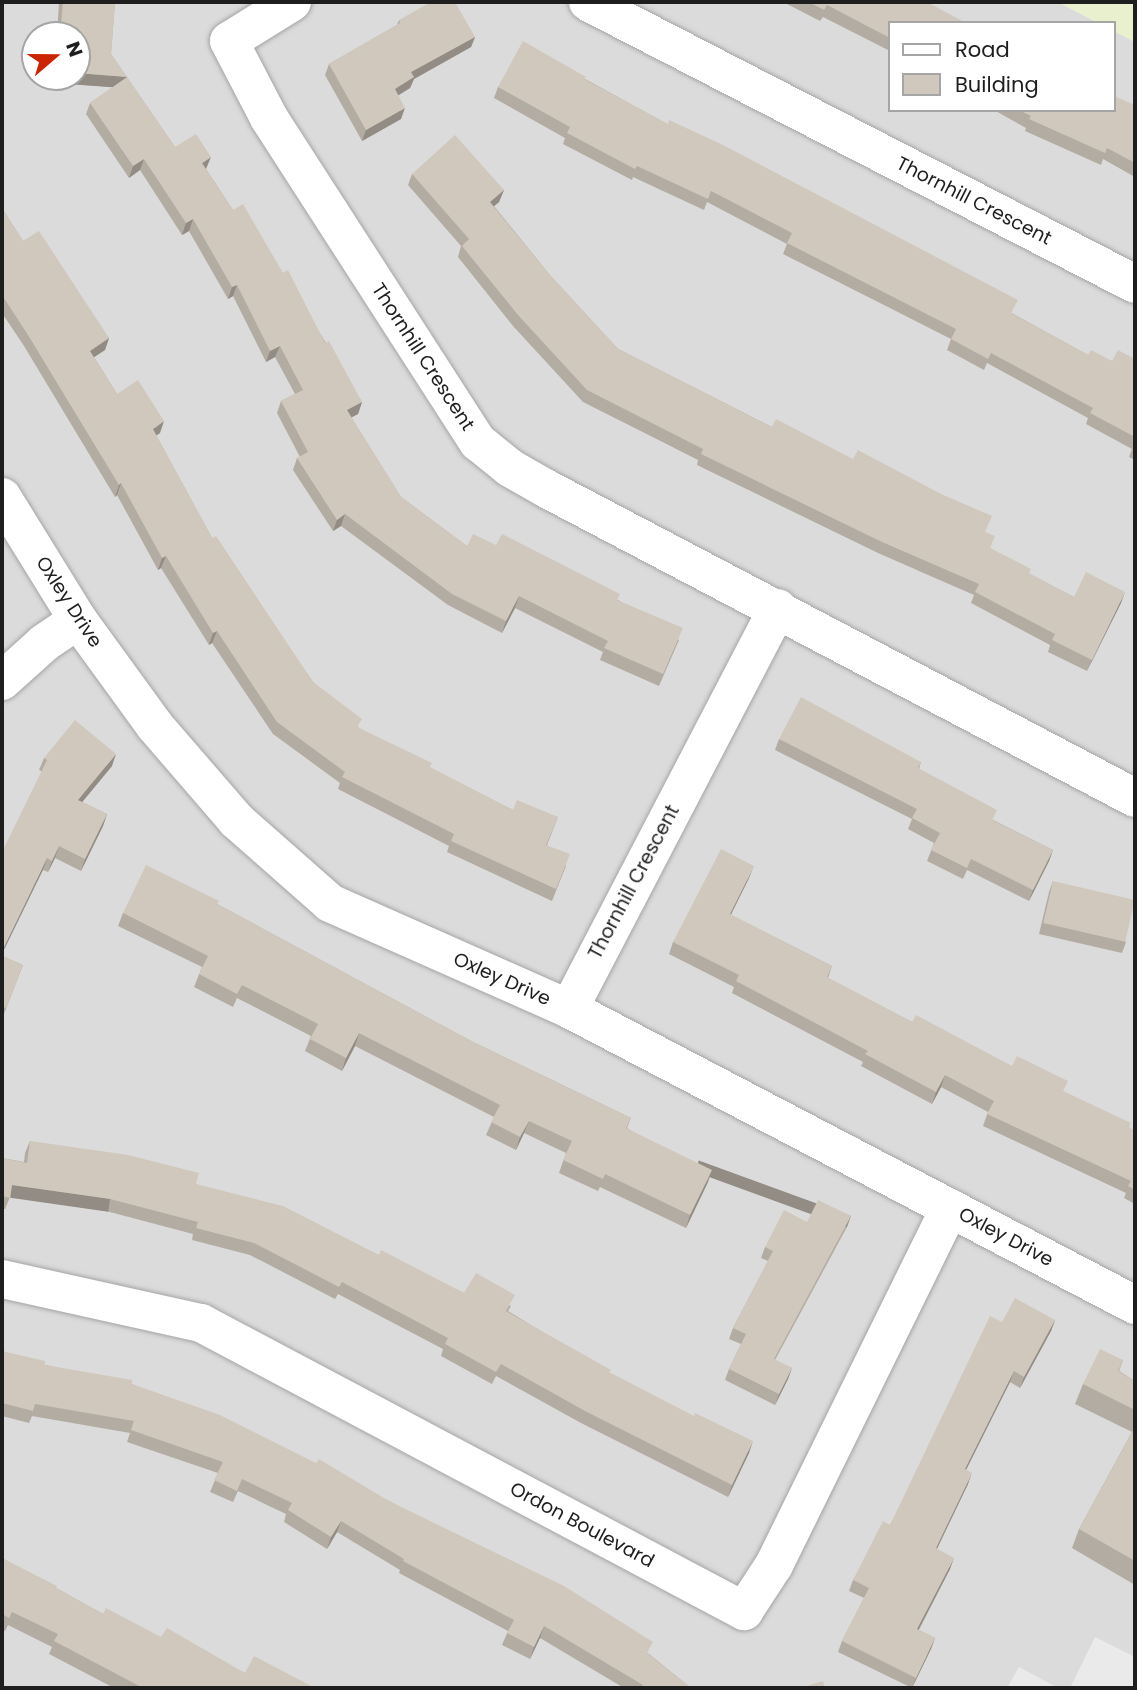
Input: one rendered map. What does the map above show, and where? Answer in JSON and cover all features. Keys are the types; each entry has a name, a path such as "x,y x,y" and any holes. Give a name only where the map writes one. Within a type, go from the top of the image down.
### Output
{"street":[{"name":"Thornhill Crescent","path":"292,2 229,41 268,118 478,442 510,468 1135,797"},
{"name":"Thornhill Crescent","path":"588,2 1135,285"},
{"name":"Oxley Drive","path":"2,497 78,620 155,726 236,820 330,903 569,1009 1135,1305"},
{"name":"Thornhill Crescent","path":"569,1009 778,608"},
{"path":"2,681 44,643 78,620"},
{"name":"Ordon Boulevard","path":"2,1279 201,1323 744,1611 774,1565 950,1208"}],"shaded area":[{"path":"2,2 1058,2 1094,21 888,21 888,112 1116,112 1116,32 1135,42 1135,1688 2,1688"},
{"path":"1095,1637 1135,1657 1135,1688 1070,1688"},
{"path":"1019,1667 1058,1688 1007,1688"}],"green space":[{"path":"1058,2 1135,2 1135,42 1116,32 1116,21 1094,21"}],"building":[{"path":"63,2 115,2 111,54 127,77 91,74 91,21 61,21"},
{"path":"431,2 455,2 475,37 411,72 414,77 395,89 405,108 366,130 329,64"},
{"path":"809,2 927,2 962,21 888,21 888,37 827,5 824,10"},
{"path":"523,41 586,77 584,79 668,124 669,120 721,144 1018,300 1011,313 1088,355 1091,350 1112,361 1118,350 1135,359 1135,437 1090,413 1093,408 991,353 988,359 951,339 956,329 787,243 792,233 711,191 708,199 637,166 635,169 567,133 570,127 498,87"},
{"path":"127,77 175,147 196,134 211,157 202,163 233,210 243,204 283,273 288,270 325,343 329,341 362,402 347,410 401,497 467,546 473,534 496,545 502,534 620,594 617,600 683,628 663,674 604,648 608,641 519,596 506,621 452,594 345,514 337,520 297,458 308,452 281,401 303,390 280,346 270,351 237,285 232,287 193,219 186,223 144,159 133,166 90,103"},
{"path":"1116,97 1135,105 1135,163 1107,148 1105,153 1029,119 1031,116 1023,112 1116,112"},
{"path":"455,135 504,190 490,202 549,274 618,349 772,427 776,419 853,459 858,450 941,494 992,516 985,532 995,536 990,548 1031,569 1029,573 1074,597 1086,572 1125,592 1092,660 1052,640 1055,634 975,592 979,584 882,542 701,454 703,449 587,390 518,315 462,246 469,239 412,174"},
{"path":"2,208 23,241 39,231 109,338 90,351 117,394 138,380 164,421 153,429 212,538 216,536 313,682 362,719 357,727 432,763 430,767 513,810 517,800 558,817 546,845 570,854 556,889 451,841 454,834 342,777 345,772 277,722 217,631 213,633 166,556 162,558 121,483 119,485 2,295"},
{"path":"801,697 921,762 918,768 997,810 992,820 1053,850 1033,890 971,859 967,868 931,850 940,833 912,818 917,809 779,739"},
{"path":"75,720 116,754 78,800 107,814 85,859 59,846 52,861 47,858 2,951 2,852 47,760 44,758"},
{"path":"721,849 754,866 730,914 832,966 827,977 912,1022 916,1015 1012,1066 1017,1056 1068,1081 1063,1091 1131,1123 1129,1127 1135,1131 1135,1190 1128,1186 1131,1181 987,1114 994,1101 945,1075 936,1092 865,1054 868,1051 736,981 739,975 673,942"},
{"path":"146,865 219,901 217,904 473,1042 631,1118 626,1128 712,1170 690,1215 605,1174 603,1179 563,1160 572,1141 529,1121 520,1137 491,1122 500,1105 359,1033 346,1058 310,1039 318,1024 242,985 237,994 199,974 208,956 123,913"},
{"path":"1053,881 1135,900 1125,942 1043,923"},
{"path":"2,956 23,965 6,1008 2,1007"},
{"path":"30,1141 128,1155 199,1173 196,1184 283,1206 379,1255 381,1250 464,1293 476,1273 515,1295 506,1311 611,1370 609,1372 694,1416 695,1413 753,1441 732,1485 585,1411 501,1364 496,1372 445,1344 448,1338 342,1282 339,1287 254,1243 196,1228 198,1222 110,1199 12,1185 10,1198 2,1196 2,1158 27,1163"},
{"path":"818,1200 851,1216 774,1359 792,1368 779,1394 729,1369 746,1334 733,1328 773,1251 765,1247 784,1210 807,1222"},
{"path":"1015,1298 1055,1320 1024,1377 1014,1371 965,1469 972,1473 936,1548 954,1558 917,1629 935,1638 916,1678 842,1641 869,1588 853,1580 883,1521 890,1525 990,1316 1002,1322"},
{"path":"1100,1349 1123,1360 1118,1371 1135,1381 1135,1410 1083,1384"},
{"path":"2,1351 45,1361 45,1365 132,1380 132,1384 220,1415 316,1463 319,1459 389,1501 564,1586 653,1642 647,1653 691,1688 641,1688 643,1685 544,1626 534,1647 507,1633 514,1620 403,1561 404,1559 341,1521 331,1537 288,1510 292,1503 242,1479 237,1491 214,1480 223,1462 131,1430 134,1421 35,1404 33,1411 2,1403"},
{"path":"1135,1427 1135,1561 1079,1529"},
{"path":"2,1558 57,1586 56,1588 103,1614 106,1608 161,1637 167,1628 245,1673 254,1656 315,1688 143,1688 54,1641 58,1634 12,1612 9,1618 2,1614"},
{"path":"823,1681 825,1688 800,1688"}]}
